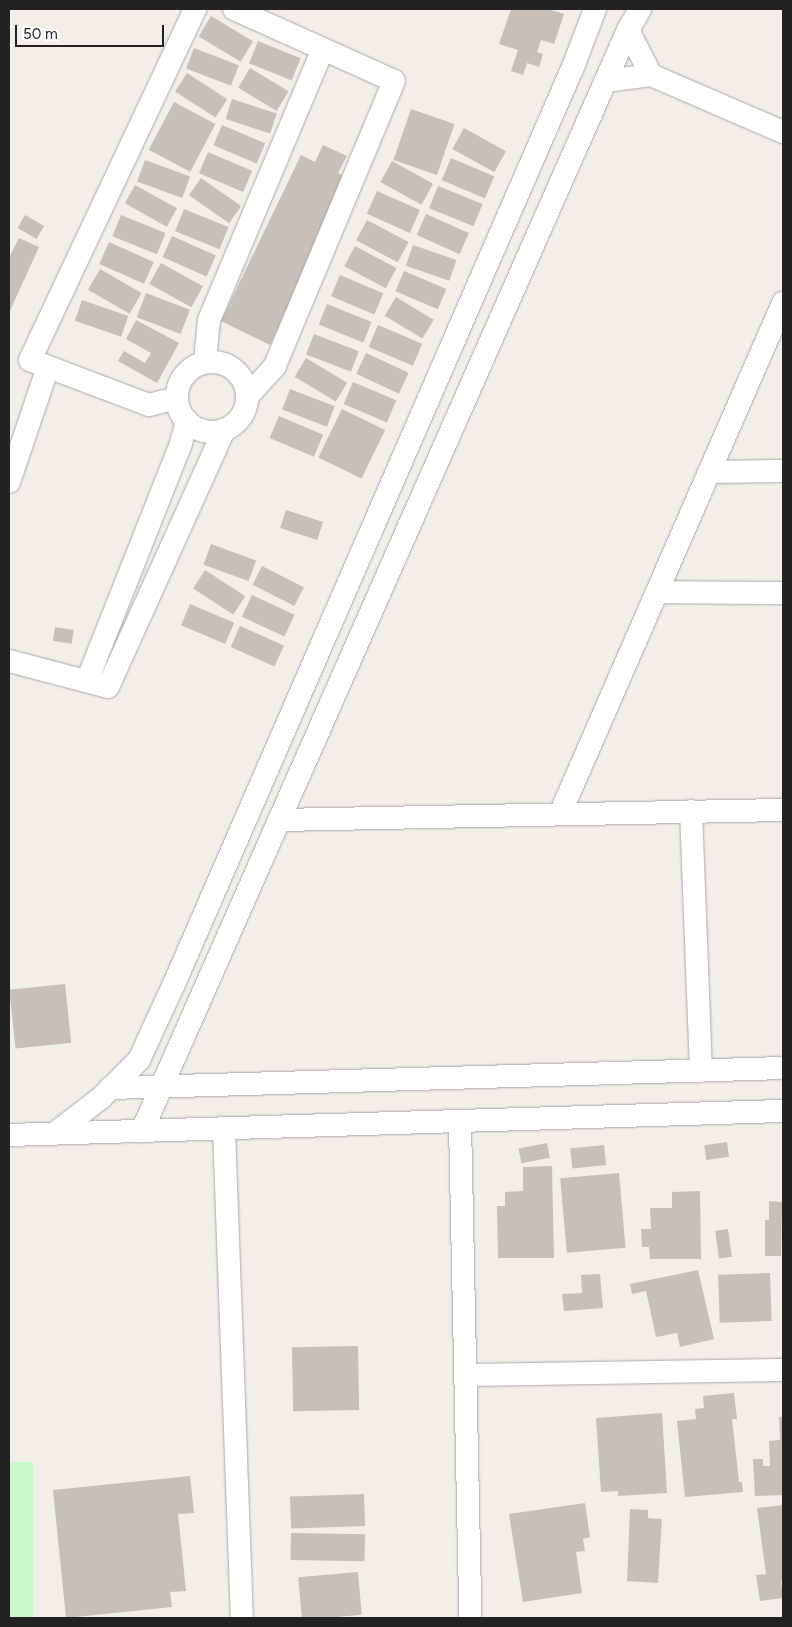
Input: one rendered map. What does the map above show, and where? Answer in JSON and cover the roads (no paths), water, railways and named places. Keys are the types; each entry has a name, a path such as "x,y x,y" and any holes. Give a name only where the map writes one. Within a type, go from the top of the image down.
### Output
{"street":[{"path":"177,398 149,405 30,360 195,9"},
{"path":"234,9 394,81 275,366 248,396"},
{"path":"54,1134 110,1088 139,1060 174,984 570,76 595,9"},
{"path":"142,1132 628,30 640,9"},
{"path":"628,30 651,75"},
{"path":"205,361 209,320 323,49"},
{"path":"606,81 651,75 783,132"},
{"path":"560,814 709,472 778,326 783,303"},
{"path":"205,361 225,363 234,369 242,376 248,396 246,407 234,425 224,430 204,431 187,422 178,407 177,398 178,388 184,375 196,365 205,361"},
{"path":"9,482 48,367"},
{"path":"86,681 181,443 187,422"},
{"path":"9,660 108,687 224,430"},
{"path":"709,472 783,471"},
{"path":"657,592 783,593"},
{"path":"279,820 783,810"},
{"path":"691,812 702,1070"},
{"path":"110,1088 783,1068"},
{"path":"9,1135 224,1130 783,1111"},
{"path":"460,1122 470,1618"},
{"path":"224,1130 242,1618"},
{"path":"465,1375 783,1370"}]}
